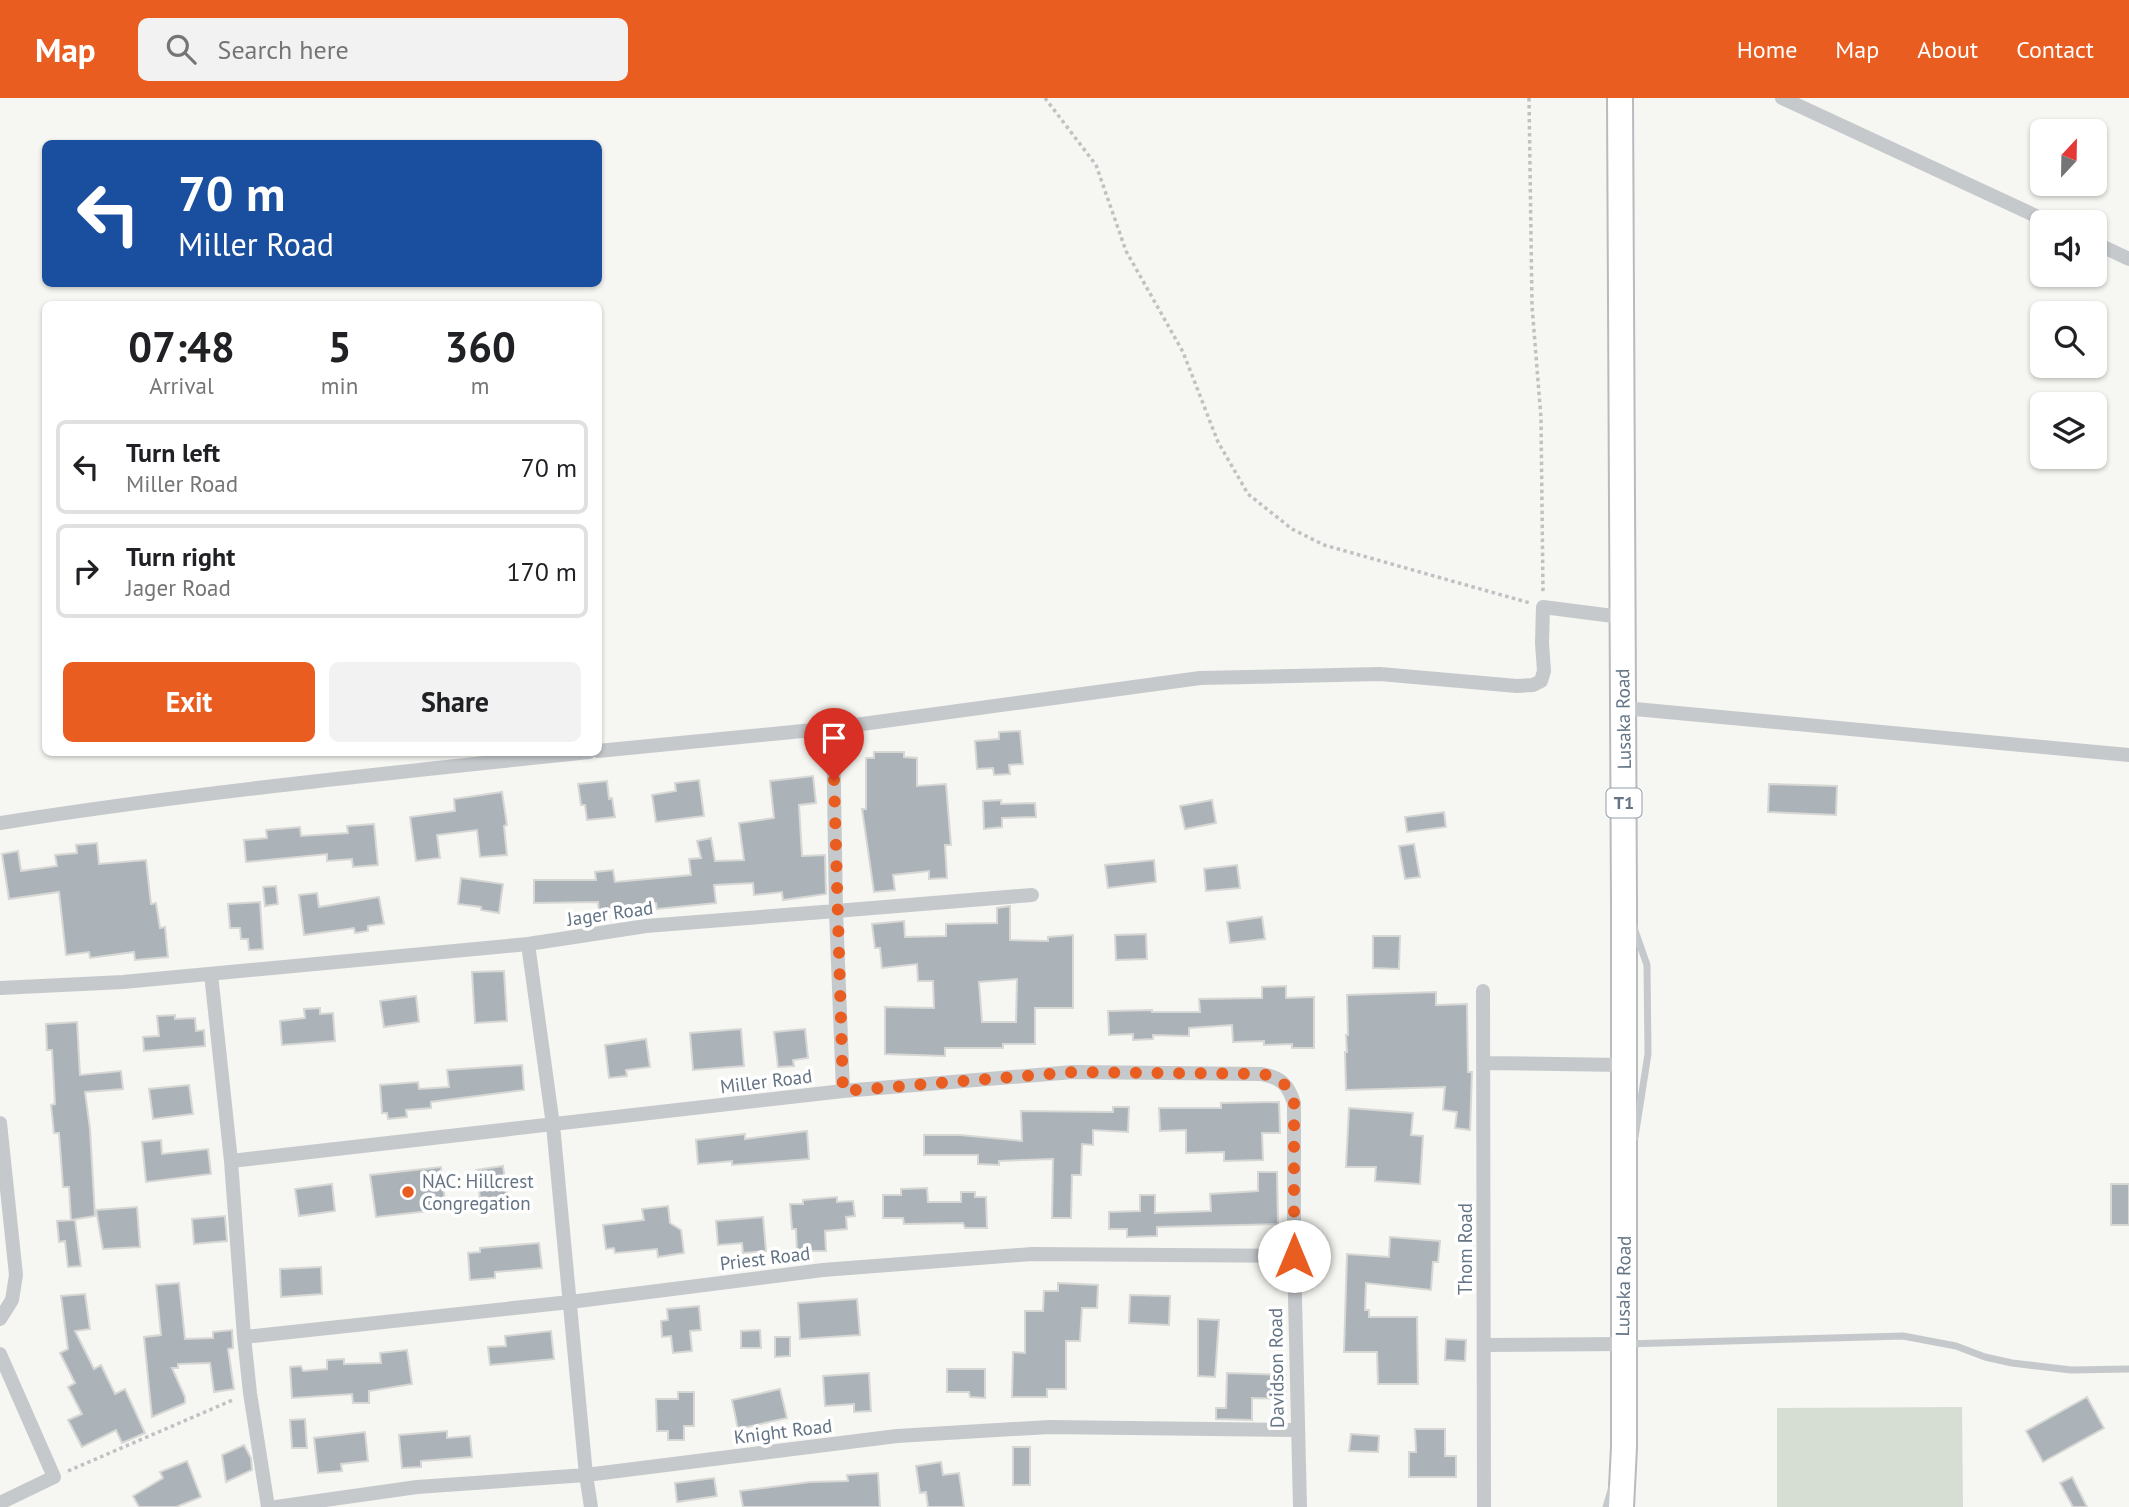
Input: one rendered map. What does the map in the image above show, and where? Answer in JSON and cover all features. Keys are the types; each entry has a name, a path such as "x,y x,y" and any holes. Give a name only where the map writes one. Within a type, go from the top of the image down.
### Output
{"highway":[{"name":"Lusaka Road","path":"1620,98 1621,617 1624,708 1624,1447 1621,1507"}],"street":[{"path":"1782,98 2030,213"},
{"path":"2107,249 2129,259"},
{"path":"602,751 833,728 1199,678 1380,674 1517,686 1533,685 1541,681 1544,671 1543,607 1621,617"},
{"path":"1624,708 2129,755"},
{"path":"833,728 843,1091"},
{"path":"0,823 105,806 551,756"},
{"name":"Jager Road","path":"0,988 211,974 528,944 646,926 1032,895"},
{"path":"528,944 553,1125 591,1507"},
{"path":"211,974 231,1161 244,1337 268,1507"},
{"name":"Thom Road","path":"1483,991 1484,1507"},
{"path":"1483,1063 1624,1065"},
{"name":"Miller Road","path":"231,1161 843,1091 1073,1072 1261,1074 1276,1077 1289,1088 1294,1103"},
{"name":"Davidson Road","path":"1294,1103 1294,1256 1300,1507"},
{"path":"0,1123 16,1275 12,1300 0,1319"},
{"name":"Priest Road","path":"244,1337 570,1302 823,1269 1032,1254 1294,1256"},
{"path":"1485,1345 1622,1344"},
{"path":"0,1354 54,1477 0,1503"},
{"name":"Knight Road","path":"276,1507 416,1487 586,1475 897,1436 1049,1427 1297,1430"}],"lane":[{"path":"1624,902 1647,965 1648,1054 1624,1203"},
{"path":"1622,1344 1903,1336 1956,1346 1984,1357 2012,1363 2071,1370 2129,1369"},
{"path":"1606,1507 1624,1447"}],"path":[{"path":"1045,98 1096,165 1126,251 1183,352 1218,442 1248,495 1292,529 1324,545 1543,607 1541,418 1532,306 1529,98"},
{"path":"54,1477 250,1392"}],"shaded area":[{"path":"1962,1407 1963,1507 1777,1507 1777,1408"}],"building":[{"path":"1020,731 1023,764 1009,765 1010,774 994,775 993,768 977,769 975,741 999,739 999,732"},
{"path":"874,752 904,752 904,757 917,758 917,786 946,784 951,845 945,845 947,878 929,879 929,871 893,875 895,890 874,892 862,809 866,809 866,758 874,758"},
{"path":"813,776 816,803 799,805 802,856 825,855 826,894 783,900 782,892 754,895 753,883 714,885 716,903 657,909 656,903 618,907 618,911 599,913 598,902 534,903 534,880 596,880 595,872 613,870 615,882 691,875 689,859 701,858 697,841 711,838 715,861 744,860 739,823 774,818 770,781"},
{"path":"699,780 704,816 656,822 652,795 676,791 675,783"},
{"path":"607,781 615,817 587,820 585,805 581,805 578,784"},
{"path":"1769,784 1837,786 1836,815 1768,812"},
{"path":"502,792 507,825 504,826 507,855 480,857 477,830 437,835 440,858 416,861 410,817 455,811 454,799"},
{"path":"1001,800 1001,804 1035,803 1036,817 1002,818 1002,827 984,829 983,801"},
{"path":"1212,800 1216,823 1185,829 1180,806"},
{"path":"1444,812 1446,827 1407,832 1405,817"},
{"path":"374,824 378,865 353,867 352,859 327,861 327,854 246,862 244,840 267,838 266,830 300,827 301,836 348,833 347,826"},
{"path":"97,843 99,864 146,860 151,904 156,903 160,928 165,927 168,957 135,960 134,952 90,958 89,952 66,955 59,892 9,899 2,854 18,851 21,871 57,866 55,855 77,853 76,845"},
{"path":"1414,844 1420,877 1405,879 1399,846"},
{"path":"1154,860 1156,882 1108,888 1105,865"},
{"path":"1237,865 1240,888 1206,891 1204,869"},
{"path":"461,878 503,884 499,913 458,904"},
{"path":"276,886 278,904 265,906 263,887"},
{"path":"317,893 319,907 379,897 384,924 368,926 368,931 355,933 354,928 304,935 299,895"},
{"path":"260,902 263,949 249,950 248,939 241,939 240,928 230,928 228,904"},
{"path":"1010,906 1010,940 1048,941 1048,937 1073,935 1073,1008 1035,1008 1035,1044 1003,1044 1003,1048 945,1048 945,1056 885,1054 885,1007 934,1008 933,981 918,981 917,964 882,968 880,948 875,948 872,924 904,921 905,937 946,936 946,924 997,923 997,908","holes":["1017,979 1016,1022 982,1022 979,982"]},
{"path":"1262,917 1265,939 1230,943 1227,922"},
{"path":"1146,934 1147,959 1116,960 1115,935"},
{"path":"1373,936 1400,936 1399,969 1373,968"},
{"path":"504,971 507,1021 475,1023 472,972"},
{"path":"1286,986 1286,998 1314,997 1314,1048 1292,1048 1292,1044 1264,1045 1264,1041 1233,1042 1232,1025 1189,1028 1189,1036 1153,1035 1153,1039 1133,1040 1133,1034 1109,1035 1108,1011 1200,1012 1199,999 1262,998 1262,987"},
{"path":"1436,992 1436,1005 1467,1004 1468,1072 1472,1072 1470,1130 1455,1128 1457,1112 1443,1110 1445,1087 1346,1090 1347,995"},
{"path":"416,996 419,1022 384,1027 380,1001"},
{"path":"320,1008 320,1014 333,1013 335,1041 282,1045 280,1021 305,1018 304,1009"},
{"path":"175,1015 175,1019 195,1018 196,1031 204,1030 205,1046 144,1051 143,1037 159,1036 157,1016"},
{"path":"77,1022 80,1075 121,1071 123,1089 85,1092 95,1216 71,1220 69,1187 63,1187 59,1133 54,1133 51,1105 55,1104 52,1050 47,1050 46,1024"},
{"path":"741,1029 744,1066 693,1070 690,1033"},
{"path":"805,1029 808,1058 793,1060 794,1066 778,1067 774,1032"},
{"path":"646,1039 650,1067 626,1070 627,1076 609,1078 605,1045"},
{"path":"522,1065 524,1090 431,1102 431,1108 406,1110 407,1117 388,1119 387,1113 382,1113 380,1085 418,1082 419,1089 449,1087 447,1070"},
{"path":"189,1085 193,1114 153,1119 149,1089"},
{"path":"1279,1102 1280,1133 1262,1133 1263,1160 1224,1161 1224,1152 1186,1153 1186,1130 1160,1131 1159,1108 1221,1108 1221,1103"},
{"path":"1113,1107 1129,1107 1128,1132 1093,1130 1093,1145 1082,1144 1081,1175 1072,1175 1071,1218 1052,1218 1053,1159 999,1161 999,1165 978,1164 978,1155 924,1155 924,1135 960,1135 1022,1141 1021,1111 1113,1112"},
{"path":"1349,1108 1413,1113 1411,1135 1423,1136 1420,1184 1375,1181 1376,1167 1346,1167"},
{"path":"807,1131 809,1159 732,1165 732,1161 698,1164 696,1140 745,1134 745,1139"},
{"path":"161,1140 162,1154 208,1149 211,1174 146,1182 142,1142"},
{"path":"503,1166 509,1208 482,1212 476,1170"},
{"name":"NAC: Hillcrest Congregation","path":"441,1167 446,1209 376,1217 370,1175"},
{"path":"1258,1172 1277,1172 1278,1224 1157,1227 1157,1236 1127,1237 1127,1229 1109,1229 1109,1212 1140,1211 1140,1195 1155,1195 1155,1213 1211,1211 1210,1194 1258,1191"},
{"path":"332,1184 335,1211 299,1216 295,1189"},
{"path":"2111,1184 2129,1184 2129,1225 2111,1225"},
{"path":"927,1188 928,1202 961,1202 961,1192 975,1192 975,1197 986,1197 987,1228 965,1228 963,1223 904,1224 903,1218 883,1218 883,1195 901,1195 901,1189"},
{"path":"837,1197 837,1202 853,1201 855,1216 846,1217 847,1229 825,1231 826,1251 797,1251 796,1229 792,1229 790,1204"},
{"path":"668,1206 670,1223 681,1230 684,1253 658,1257 657,1249 615,1253 614,1248 606,1249 603,1225 644,1220 642,1209"},
{"path":"137,1207 140,1247 103,1249 96,1210"},
{"path":"225,1216 227,1241 194,1244 192,1219"},
{"path":"763,1217 766,1251 743,1253 742,1243 718,1245 716,1221"},
{"path":"75,1220 81,1266 68,1267 65,1241 59,1242 57,1221"},
{"path":"1390,1237 1440,1241 1438,1262 1433,1262 1431,1290 1366,1283 1365,1310 1369,1310 1369,1317 1417,1317 1418,1384 1378,1384 1377,1352 1344,1352 1347,1254 1389,1257"},
{"path":"539,1243 542,1268 495,1272 495,1278 470,1280 468,1253 480,1252 480,1248"},
{"path":"321,1267 322,1294 281,1297 280,1269"},
{"path":"179,1283 185,1339 213,1338 213,1332 232,1330 233,1348 228,1349 234,1389 214,1392 210,1363 178,1364 178,1368 172,1368 185,1403 152,1417 144,1337 161,1335 156,1285"},
{"path":"1058,1283 1098,1285 1097,1308 1082,1308 1080,1341 1066,1341 1066,1389 1047,1389 1047,1397 1012,1397 1013,1352 1025,1353 1025,1311 1043,1311 1044,1291 1058,1291"},
{"path":"85,1294 90,1329 75,1331 94,1369 101,1365 115,1394 125,1389 145,1433 122,1443 116,1430 82,1447 68,1420 82,1414 68,1387 75,1383 60,1353 68,1349 61,1296"},
{"path":"1130,1295 1170,1296 1169,1325 1129,1323"},
{"path":"857,1299 860,1335 800,1339 798,1303"},
{"path":"699,1306 701,1330 690,1331 692,1351 673,1353 671,1336 662,1337 661,1321 668,1320 667,1309"},
{"path":"1198,1319 1219,1320 1215,1377 1198,1376"},
{"path":"760,1330 761,1348 741,1348 741,1331"},
{"path":"551,1331 554,1359 490,1365 488,1347 506,1346 505,1336"},
{"path":"775,1337 790,1337 790,1356 775,1357"},
{"path":"1446,1339 1466,1340 1465,1361 1445,1360"},
{"path":"407,1350 412,1384 369,1391 369,1403 353,1403 352,1394 292,1398 290,1367 301,1366 303,1371 327,1369 327,1360 344,1359 344,1364 381,1363 380,1353"},
{"path":"947,1369 985,1369 985,1398 970,1397 969,1392 947,1392"},
{"path":"869,1373 871,1411 854,1412 854,1404 825,1406 823,1376"},
{"path":"1227,1373 1286,1375 1286,1399 1252,1398 1252,1420 1216,1419 1216,1408 1226,1408"},
{"path":"780,1389 787,1418 738,1429 732,1400"},
{"path":"678,1392 694,1392 694,1426 684,1426 684,1440 668,1440 668,1431 657,1431 656,1399 678,1399"},
{"path":"2087,1397 2104,1428 2043,1462 2026,1431"},
{"path":"305,1419 307,1448 292,1448 290,1420"},
{"path":"1415,1429 1445,1429 1445,1456 1456,1456 1456,1477 1409,1477 1409,1452 1416,1452"},
{"path":"447,1431 447,1438 470,1436 472,1457 421,1461 421,1467 402,1468 399,1435"},
{"path":"365,1432 368,1461 341,1464 342,1471 318,1473 314,1438"},
{"path":"1351,1434 1379,1436 1378,1452 1349,1451"},
{"path":"244,1445 251,1458 252,1470 226,1482 222,1455"},
{"path":"1013,1447 1030,1447 1030,1485 1013,1485"},
{"path":"187,1461 201,1497 176,1507 139,1507 133,1496 163,1478 160,1472"},
{"path":"941,1462 943,1475 959,1473 964,1507 928,1507 926,1492 920,1493 916,1466"},
{"path":"878,1473 880,1507 743,1507 740,1491 810,1482 848,1481 847,1475"},
{"path":"2072,1477 2087,1507 2073,1507 2060,1483"},
{"path":"714,1478 717,1496 677,1502 675,1483"}],"place":[{"name":"NAC: Hillcrest Congregation","path":"408,1192"}],"route":[{"path":"834,780 843,1091 1073,1072 1261,1074 1276,1077 1289,1088 1294,1103 1294,1256"}]}
